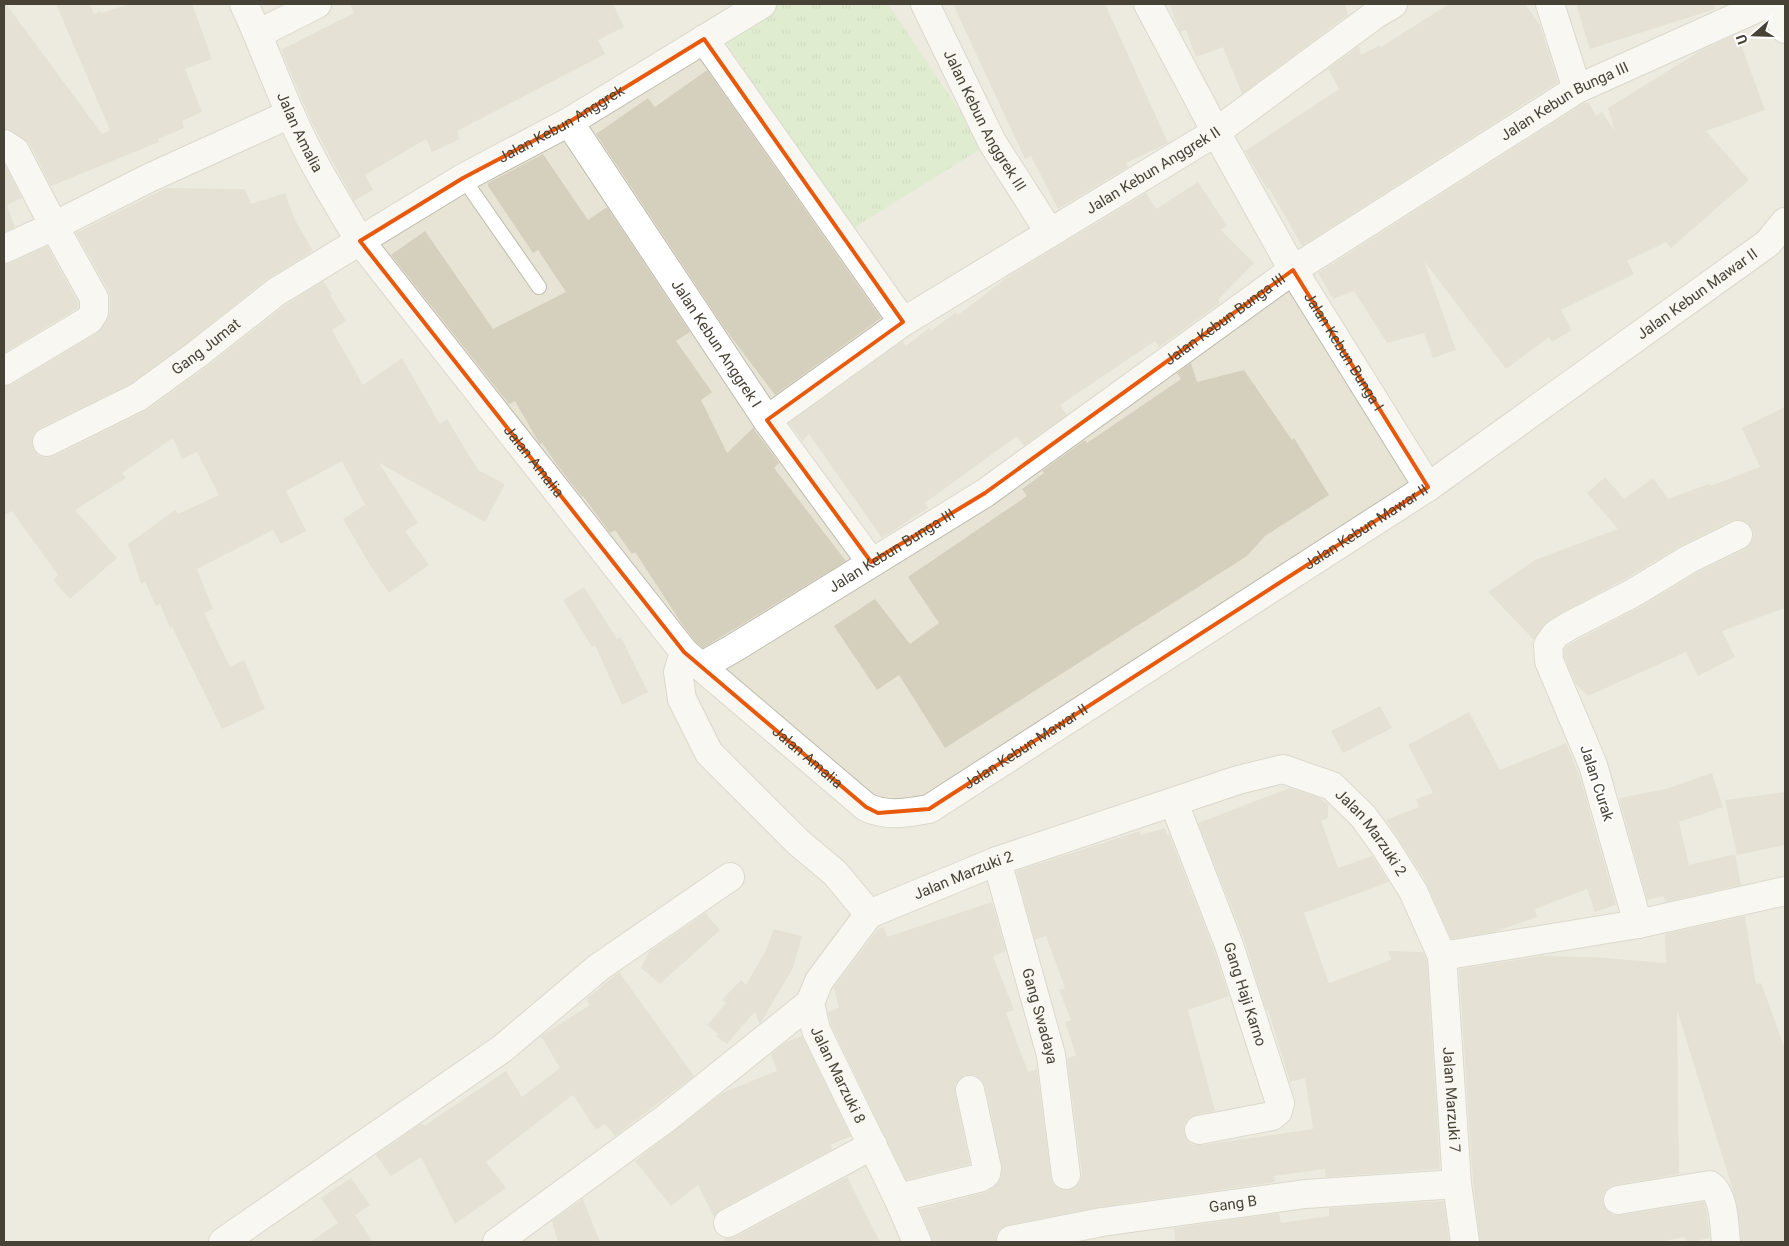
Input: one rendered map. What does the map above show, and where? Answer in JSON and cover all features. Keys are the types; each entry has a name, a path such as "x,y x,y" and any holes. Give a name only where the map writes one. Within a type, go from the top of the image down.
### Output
{"street":[{"path":"258,34 317,4"},
{"name":"Jalan Kebun Anggrek","path":"360,241 463,178 569,122 762,4"},
{"name":"Jalan Kebun Anggrek III","path":"926,4 992,142 1050,233"},
{"name":"Jalan Kebun Bunga I","path":"1148,4 1216,132 1293,270 1428,487"},
{"path":"1550,4 1577,89"},
{"name":"Jalan Kebun Bunga III","path":"693,659 734,648 985,493 1293,270 1577,89 1766,4"},
{"path":"1771,4 1785,29"},
{"name":"Jalan Amalia","path":"248,5 290,114 317,168 360,241 693,659 866,807 878,813 888,814 929,809"},
{"name":"Jalan Kebun Anggrek II","path":"767,420 903,322 1216,132 1380,7"},
{"path":"704,39 903,322"},
{"path":"4,249 149,178 290,114"},
{"name":"Jalan Kebun Anggrek I","path":"569,122 767,420 871,562"},
{"path":"4,144 15,151 94,298 94,312 89,320 4,371"},
{"name":"Jalan Kebun Mawar II","path":"929,809 1428,487 1768,243 1785,222"},
{"name":"Gang Jumat","path":"47,442 138,397 196,355 276,292 360,241"},
{"name":"Jalan Curak","path":"1638,924 1594,766 1549,661 1548,645 1556,634 1569,626 1633,593 1689,559 1738,534"},
{"path":"497,1242 665,1119 810,1003 819,981 869,914 843,883 798,842 709,753 682,699 678,672 693,659"},
{"name":"Jalan Marzuki 2","path":"869,914 997,861 1238,780 1283,769 1332,786 1363,816 1413,891 1442,956"},
{"name":"Gang Haji Karno","path":"1174,802 1229,945 1280,1103 1278,1110 1272,1116 1199,1130"},
{"name":"Gang Swadaya","path":"997,861 1050,1055 1066,1175"},
{"path":"224,1242 503,1048 600,967 730,877"},
{"path":"1442,956 1638,924 1785,891"},
{"name":"Jalan Marzuki 7","path":"1442,956 1457,1184 1465,1242"},
{"name":"Jalan Marzuki 8","path":"810,1003 816,1030 898,1198 917,1242"},
{"path":"898,1198 979,1178 986,1174 987,1168 970,1090"},
{"path":"728,1224 873,1146"},
{"name":"Gang B","path":"1011,1240 1102,1222 1304,1194 1457,1184"},
{"path":"1618,1200 1710,1185 1715,1189 1721,1204 1726,1242"}],"lane":[{"path":"463,178 539,287"}],"highlighted area":[{"path":"704,39 903,322 767,420 871,562 985,493 1293,270 1428,487 929,809 878,813 866,807 684,652 360,241 463,178 569,122"}],"shaded area":[{"path":"4,4 1785,4 1785,1242 4,1242"}],"green space":[{"path":"778,4 888,4 984,147 852,229 723,38"}],"building":[{"path":"4,4 6,4 102,134 110,130 56,4 90,4 94,14 129,4 192,4 212,59 185,69 202,112 182,121 184,128 158,139 159,142 51,186 29,143 12,131 4,129"},
{"path":"350,4 613,4 624,27 598,40 605,54 457,131 460,139 432,152 426,139 365,175 373,190 354,201 312,123 281,50 354,13"},
{"path":"953,4 1105,4 1168,143 1126,163 1128,167 1058,209 1031,156 1025,159"},
{"path":"1169,4 1345,4 1348,15 1242,94 1223,47 1196,57 1186,30 1180,32"},
{"path":"1449,4 1525,4 1540,25 1558,82 1302,246 1269,188 1267,189 1245,151 1339,89 1329,70 1321,74 1359,46 1361,55 1380,45 1381,47"},
{"path":"1576,4 1714,4 1715,9 1590,49"},
{"path":"1737,34 1765,110 1706,131 1749,180 1671,248 1666,242 1627,261 1634,274 1561,310 1572,330 1552,342 1549,337 1506,369 1424,261 1456,350 1433,358 1424,333 1387,343 1354,291 1333,299 1318,273 1584,103 1589,103 1596,116 1602,112 1615,131 1608,108 1700,51"},
{"path":"707,70 881,318 775,395 723,326 596,134 648,98 655,107"},
{"path":"543,154 588,220 607,207 690,332 676,341 712,392 701,400 727,453 753,428 779,463 774,468 846,561 703,648 682,624 635,552 632,554 615,530 610,533 542,443 540,444 515,401 509,404 391,255 425,231 493,329 566,292 538,250 533,253 488,186 488,183"},
{"path":"4,163 22,198 7,205 15,227 4,232"},
{"path":"1198,182 1227,226 1221,230 1254,263 1218,300 1220,303 1159,347 1155,341 1060,405 1067,415 1024,446 1017,436 925,503 928,508 882,538 809,434 802,441 789,423 903,341 906,346 929,328 931,331 956,312 958,315 1009,276 1146,193 1156,209"},
{"path":"166,188 245,189 251,204 285,193 295,220 313,251 266,280 187,343 130,384 40,428 34,433 32,441 33,448 38,455 46,458 54,456 147,410 205,368 285,305 323,281 346,321 332,330 363,385 402,358 440,424 447,419 478,470 505,484 485,522 379,463 418,523 405,531 429,565 389,593 343,519 365,505 342,461 286,491 306,531 281,544 273,530 197,569 213,609 204,613 230,667 244,660 265,709 222,729 172,627 170,628 160,604 156,606 145,582 141,584 128,544 175,510 178,514 219,495 197,452 182,459 173,438 122,473 126,478 75,510 117,558 70,599 53,580 58,575 12,511 4,515 4,387 97,333 110,313 108,290 76,233"},
{"path":"47,246 78,302 78,308 4,353 4,264 11,263"},
{"path":"1191,363 1197,382 1244,370 1292,440 1294,438 1329,495 1265,536 1247,556 945,748 899,675 877,690 834,626 875,599 910,644 939,623 908,577 1027,496 1022,489 1044,473 1042,471 1085,440 1087,443 1181,379 1177,373"},
{"path":"1785,407 1785,608 1722,631 1735,657 1698,676 1686,652 1588,696 1575,683 1564,657 1564,650 1577,640 1640,607 1696,573 1745,549 1751,543 1754,536 1747,522 1740,520 1731,521 1682,545 1625,579 1561,613 1544,625 1534,640 1488,592 1535,560 1618,529 1587,493 1605,477 1624,499 1653,478 1668,499 1709,484 1710,486 1760,467 1742,428"},
{"path":"584,587 617,639 621,637 648,692 622,705 595,645 592,647 563,600"},
{"path":"1380,706 1392,728 1343,753 1331,731"},
{"path":"1469,712 1500,770 1566,743 1580,777 1616,905 1595,912 1587,889 1535,909 1537,917 1494,932 1451,939 1424,878 1386,820 1419,807 1416,799 1433,793 1408,745"},
{"path":"1712,773 1723,807 1679,822 1689,865 1735,854 1741,885 1665,902 1664,896 1647,900 1619,798 1666,789"},
{"path":"1290,788 1317,797 1328,804 1328,818 1321,821 1338,868 1372,856 1389,882 1304,913 1329,983 1391,960 1388,951 1423,952 1427,960 1440,1169 1326,1177 1325,1169 1274,1176 1275,1182 1100,1207 1008,1225 1000,1229 996,1235 996,1242 932,1242 920,1209 987,1192 999,1183 1002,1165 985,1086 982,1080 975,1075 967,1075 959,1079 955,1086 955,1093 970,1164 906,1180 831,1025 828,1012 839,1008 834,987 878,929 884,927 887,937 992,902 1006,951 993,956 1014,1010 1006,1013 1028,1072 1037,1069 1053,1184 1060,1189 1068,1190 1075,1188 1080,1182 1082,1174 1067,1059 1076,1055 1065,1022 1071,1020 1059,990 1065,988 1046,936 1035,940 1016,871 1140,831 1141,835 1165,828 1214,950 1229,996 1188,1010 1215,1111 1196,1115 1188,1119 1184,1125 1187,1140 1193,1145 1202,1145 1313,1129 1305,1078 1290,1082 1244,939 1198,823"},
{"path":"1785,792 1785,845 1737,855 1725,800"},
{"path":"705,913 720,930 660,984 641,968 649,952"},
{"path":"1745,916 1756,984 1761,983 1785,1049 1785,1242 1741,1242 1736,1200 1677,1010 1679,1174 1615,1185 1608,1188 1603,1195 1603,1202 1606,1210 1613,1215 1620,1215 1704,1202 1710,1238 1690,1242 1686,1242 1685,1237 1659,1242 1480,1242 1473,1182 1459,969 1541,956 1593,957 1666,963 1665,934"},
{"path":"774,929 802,936 793,968 761,1022 759,1023 755,1011 727,1044 716,1036 718,1034 707,1025 726,1003 722,1000 741,980 746,985 765,952"},
{"path":"619,972 694,1076 615,1136 605,1124 596,1130 573,1095 486,1162 506,1188 455,1224 421,1157 391,1176 376,1155 422,1123 424,1126 506,1071 522,1097 560,1068 541,1036 590,1005 586,999"},
{"path":"802,1036 851,1136 830,1145 833,1149 721,1209 714,1217 698,1185 671,1206 635,1161 724,1092 777,1071 771,1054 786,1042"},
{"path":"847,1177 880,1242 726,1242 724,1238 735,1237"},
{"path":"351,1178 370,1205 355,1215 373,1242 310,1242 338,1223 321,1198"},
{"path":"583,1199 600,1242 558,1242 552,1221"},
{"path":"1444,1201 1449,1242 1175,1242 1174,1228 1279,1213 1281,1223 1329,1216 1329,1208"}]}
